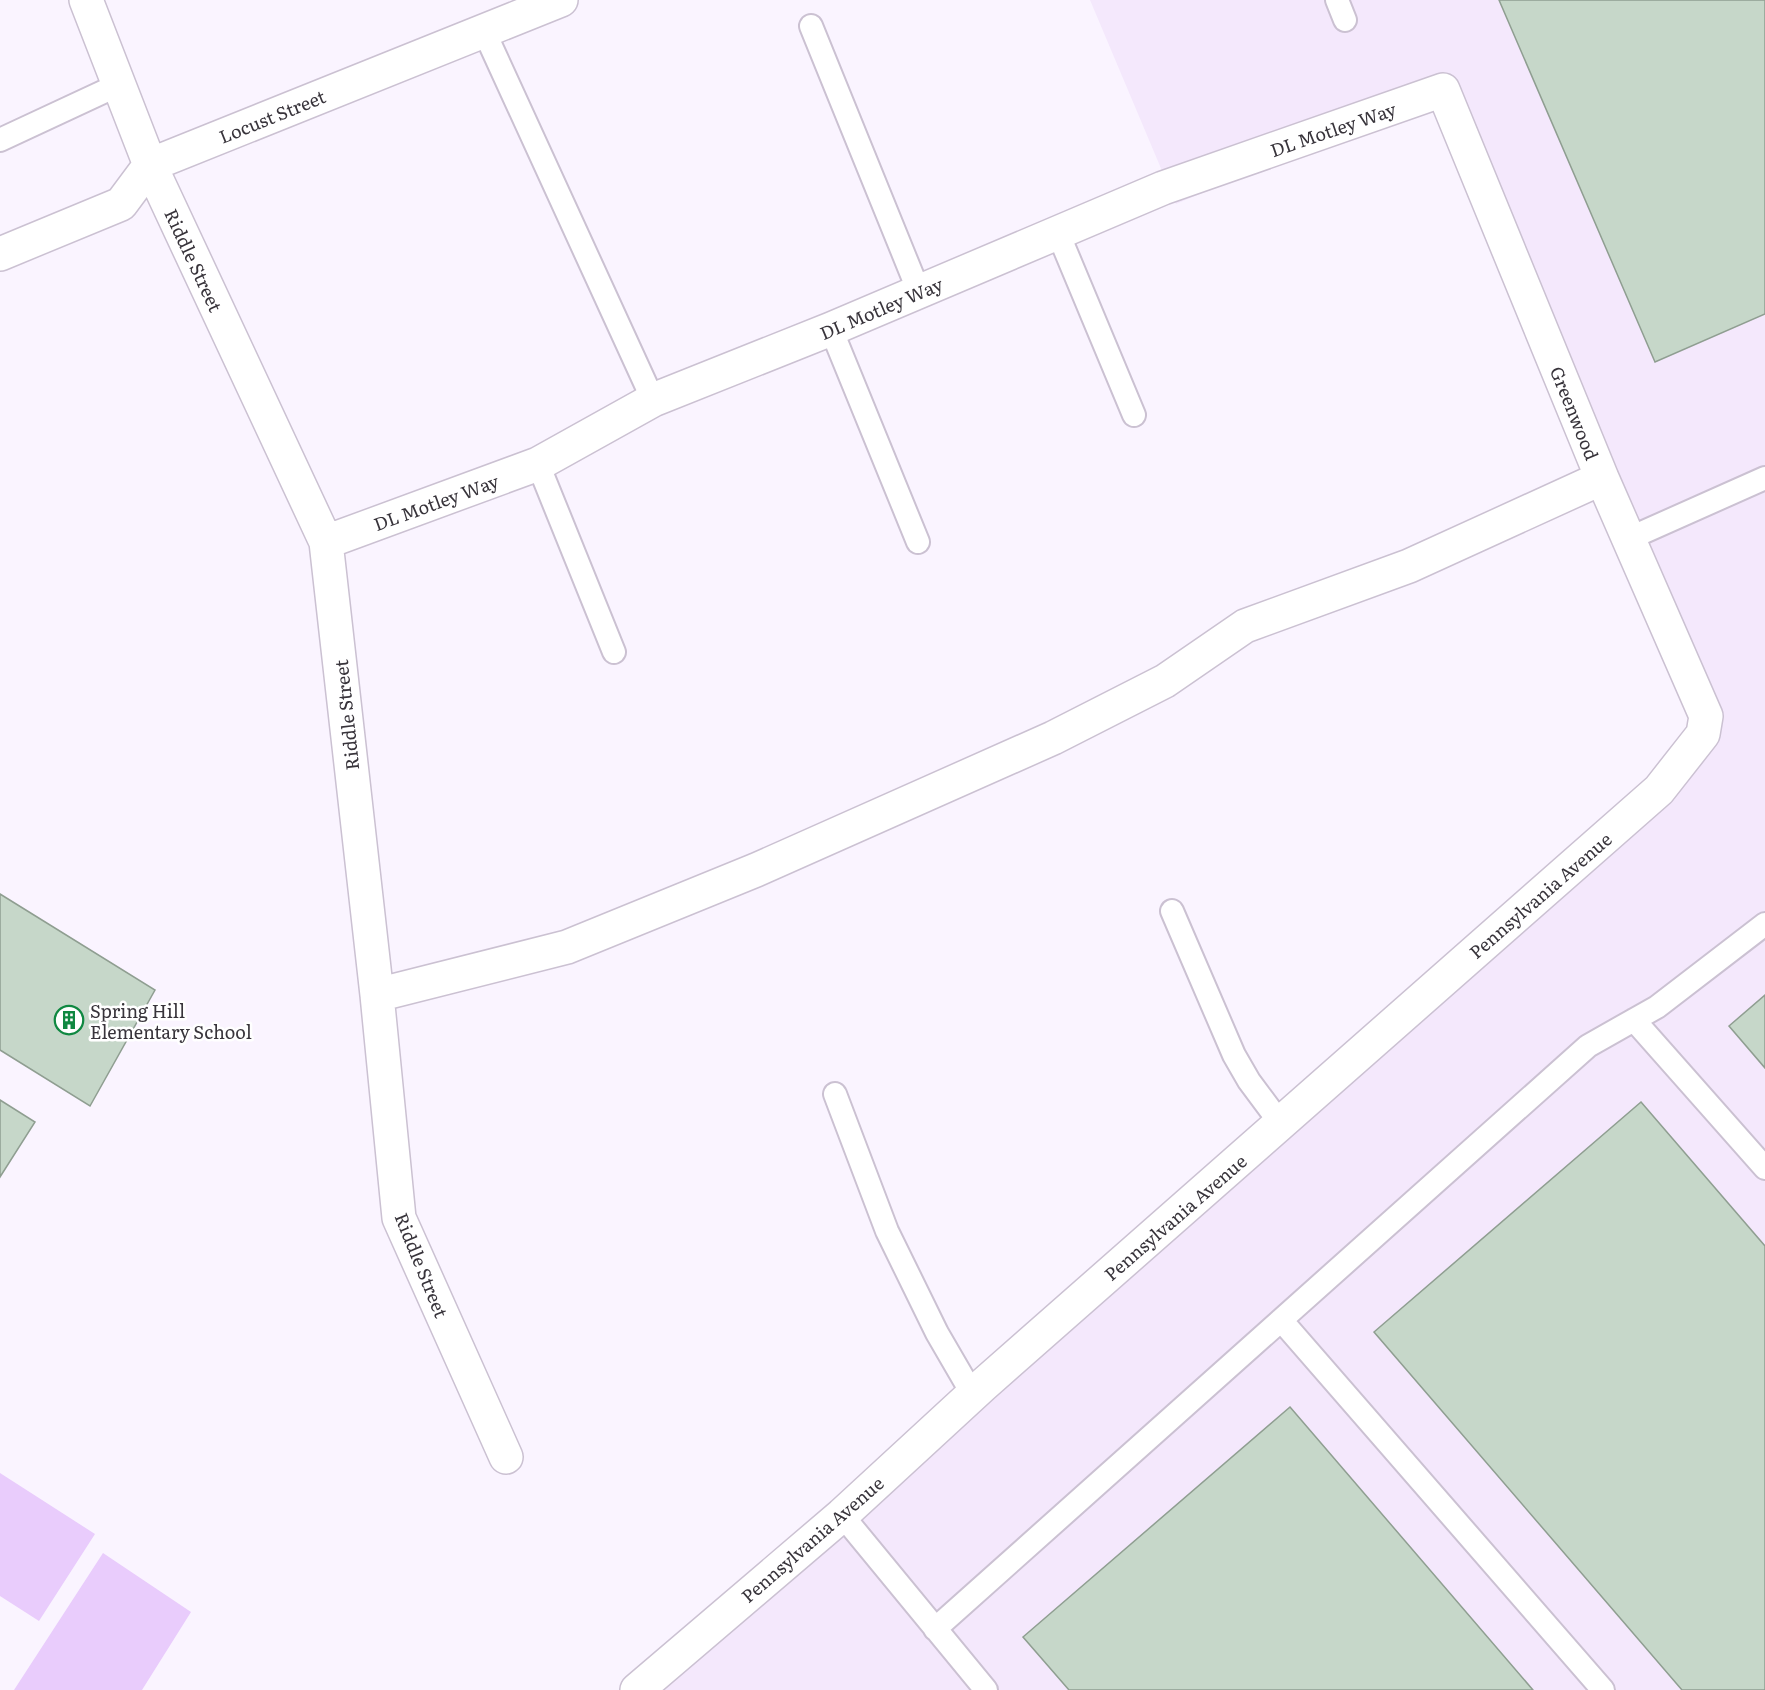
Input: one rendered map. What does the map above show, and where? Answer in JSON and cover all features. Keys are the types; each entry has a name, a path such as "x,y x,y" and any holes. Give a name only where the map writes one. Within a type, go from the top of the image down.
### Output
{"street":[{"name":"Riddle Street","path":"86,0 150,165 327,542 399,1218 506,1456"},
{"name":"Locust Street","path":"150,165 561,0"},
{"name":"DL Motley Way","path":"327,542 538,464 653,400 831,329 1163,188 1443,90"},
{"name":"Greenwood","path":"1443,90 1602,478 1706,716 1703,734"},
{"path":"0,254 120,204 150,165"},
{"path":"377,995 567,947 756,870 1053,738 1165,681 1245,626 1408,567 1602,478"},
{"name":"Pennsylvania Avenue","path":"638,1690 842,1515 973,1395 1659,790 1703,734"}],"lane":[{"path":"811,26 919,292"},
{"path":"484,31 653,400"},
{"path":"0,140 118,85"},
{"path":"1058,233 1134,415"},
{"path":"831,329 918,542"},
{"path":"538,464 614,652"},
{"path":"1629,539 1765,478"},
{"path":"1172,911 1234,1055 1249,1081 1281,1124"},
{"path":"935,1629 1588,1046 1657,1007 1765,924"},
{"path":"1634,1020 1765,1168"},
{"path":"835,1094 887,1231 937,1333 973,1395"},
{"path":"1281,1320 1603,1690"},
{"path":"842,1515 986,1690"}],"shaded area":[{"path":"1090,0 1765,0 1765,1690 631,1690 1703,734 1443,91 1176,204"},
{"path":"0,1473 95,1534 39,1621 0,1596"},
{"path":"103,1553 191,1612 142,1690 14,1690"}],"building":[{"path":"1499,0 1765,0 1765,314 1655,362"},
{"name":"Spring Hill Elementary School","path":"0,894 155,990 90,1106 0,1050"},
{"path":"1765,995 1765,1068 1729,1026"},
{"path":"0,1100 35,1122 0,1177"},
{"path":"1641,1102 1765,1246 1765,1690 1682,1690 1374,1332"},
{"path":"1290,1407 1533,1690 1069,1690 1023,1637"}],"place":[{"name":"Spring Hill Elementary School","path":"69,1020"}]}
